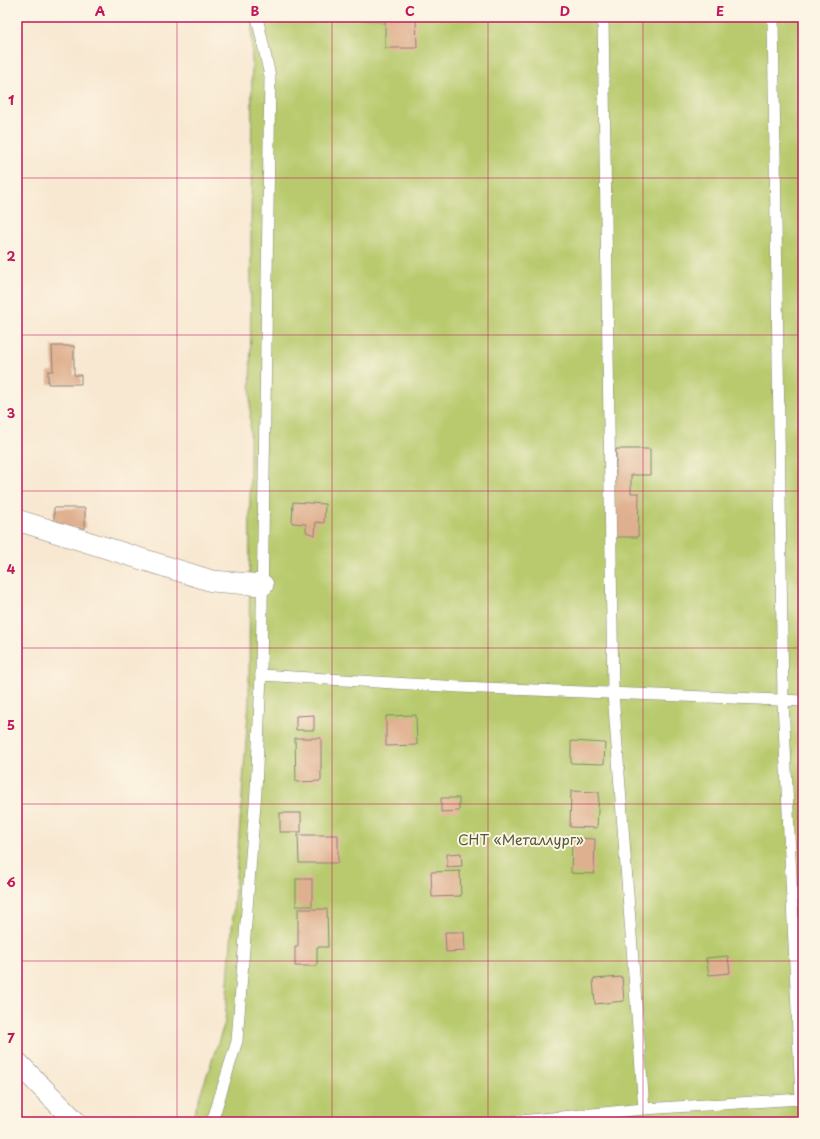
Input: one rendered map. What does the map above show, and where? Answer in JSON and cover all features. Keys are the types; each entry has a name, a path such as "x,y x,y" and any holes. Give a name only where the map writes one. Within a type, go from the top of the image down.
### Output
{"street":[{"path":"17,520 212,581 263,585"},
{"path":"17,1062 76,1122"}],"lane":[{"path":"212,1122 237,1040 256,791 261,675 270,76 257,17"},
{"path":"603,17 613,693 644,1109"},
{"path":"510,1122 644,1109 801,1099 783,701 773,17"},
{"path":"261,675 460,687 803,701"}],"green space":[{"name":"СНТ «Металлург»","path":"252,17 803,17 803,1122 191,1122 225,1022 249,701"}],"building":[{"path":"385,17 416,17 417,48 385,48"},
{"path":"52,346 74,346 74,375 81,375 81,384 48,384 48,371 53,371"},
{"path":"616,449 650,449 650,475 631,475 631,493 639,493 638,537 615,537"},
{"path":"293,502 325,504 324,523 316,522 315,535 306,532 306,524 292,523"},
{"path":"54,508 85,508 85,528 54,528"},
{"path":"314,715 314,730 296,730 296,716"},
{"path":"416,715 417,745 386,746 386,716"},
{"path":"295,738 321,738 321,781 296,782"},
{"path":"571,741 605,743 604,764 571,763"},
{"path":"571,791 599,792 597,828 570,827"},
{"path":"441,798 459,798 459,811 441,812"},
{"path":"280,813 301,813 301,832 280,832"},
{"path":"298,835 338,835 338,863 299,863"},
{"path":"572,838 595,839 594,874 571,873"},
{"path":"461,853 462,866 447,867 447,854"},
{"path":"460,871 461,896 432,897 431,872"},
{"path":"296,879 312,879 312,906 296,906"},
{"path":"798,881 803,881 803,902 798,902"},
{"path":"298,909 327,909 328,947 317,947 317,966 295,966 295,947 298,947"},
{"path":"445,932 464,932 465,951 446,952"},
{"path":"728,956 730,973 709,975 706,958"},
{"path":"622,977 624,1001 595,1004 593,979"},
{"path":"632,1116 633,1122 602,1122 601,1119"}]}
